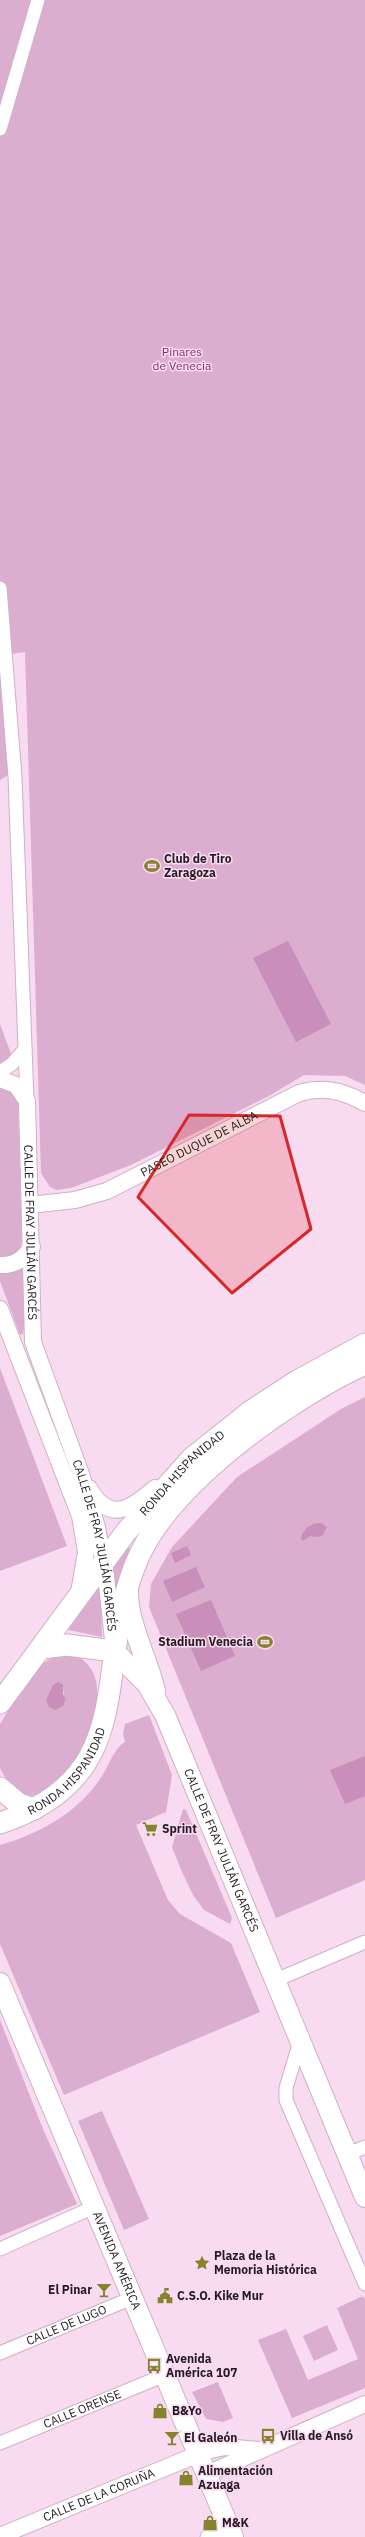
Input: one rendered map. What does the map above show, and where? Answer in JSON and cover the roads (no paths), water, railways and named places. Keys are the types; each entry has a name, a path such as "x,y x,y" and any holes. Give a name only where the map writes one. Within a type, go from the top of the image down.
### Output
{"highway":[{"name":"RONDA HISPANIDAD","path":"0,1703 140,1515 192,1458 251,1411 297,1381 365,1344"},
{"name":"RONDA HISPANIDAD","path":"0,1823 34,1809 54,1798 74,1780 97,1743 107,1708 114,1651 128,1587 146,1543 161,1522 198,1480 265,1425 307,1397 365,1364"},
{"path":"42,1648 67,1645 114,1651"},
{"path":"0,1788 18,1804 34,1809"}],"main road":[{"path":"128,1587 130,1611 146,1655 157,1698"},
{"name":"CALLE DE FRAY JULIÁN GARCÉS","path":"114,1651 139,1675 157,1698 300,2038 356,2150 365,2197"},
{"name":"AVENIDA AMÉRICA","path":"0,1983 231,2532"}],"street":[{"path":"0,129 38,0"},
{"path":"0,588 15,777 27,1101"},
{"path":"0,1072 12,1064 25,1048"},
{"path":"0,1079 16,1085 27,1101"},
{"name":"PASEO DUQUE DE ALBA","path":"30,1205 75,1200 107,1191 299,1093 319,1089 338,1091 365,1103"},
{"name":"CALLE DE FRAY JULIÁN GARCÉS","path":"27,1101 32,1247 31,1316 34,1347 81,1474 97,1527 104,1563 114,1651"},
{"path":"0,1265 8,1266 20,1261 32,1247"},
{"name":"CALLE DE FRAY JULIÁN GARCÉS","path":"0,1309 68,1481 82,1523 86,1552 82,1583 76,1602"},
{"path":"81,1474 97,1501 109,1508 121,1510 140,1501 192,1458"},
{"path":"276,1980 365,1942"},
{"path":"300,2038 286,2088 286,2100 365,2284"},
{"path":"0,2249 94,2207"},
{"name":"CALLE DE LUGO","path":"0,2353 132,2298"},
{"name":"CALLE ORENSE","path":"0,2443 165,2375"},
{"path":"207,2474 365,2404"},
{"name":"CALLE DE LA CORUÑA","path":"0,2536 198,2454 225,2447 259,2450"},
{"path":"207,2537 231,2532"}],"place":[{"name":"Club de Tiro Zaragoza","path":"152,866"},
{"name":"Stadium Venecia","path":"265,1642"},
{"name":"Sprint","path":"150,1829"},
{"name":"Plaza de la Memoria Histórica","path":"202,2263"},
{"name":"El Pinar","path":"104,2290"},
{"name":"C.S.O. Kike Mur","path":"165,2296"},
{"name":"Avenida América 107","path":"154,2366"},
{"name":"B&Yo","path":"160,2411"},
{"name":"Villa de Ansó","path":"268,2436"},
{"name":"El Galeón","path":"172,2438"},
{"name":"Alimentación Azuaga","path":"186,2478"},
{"name":"M&K","path":"210,2523"}],"park label":[{"name":"Pinares de Venecia","path":"182,359"}]}
